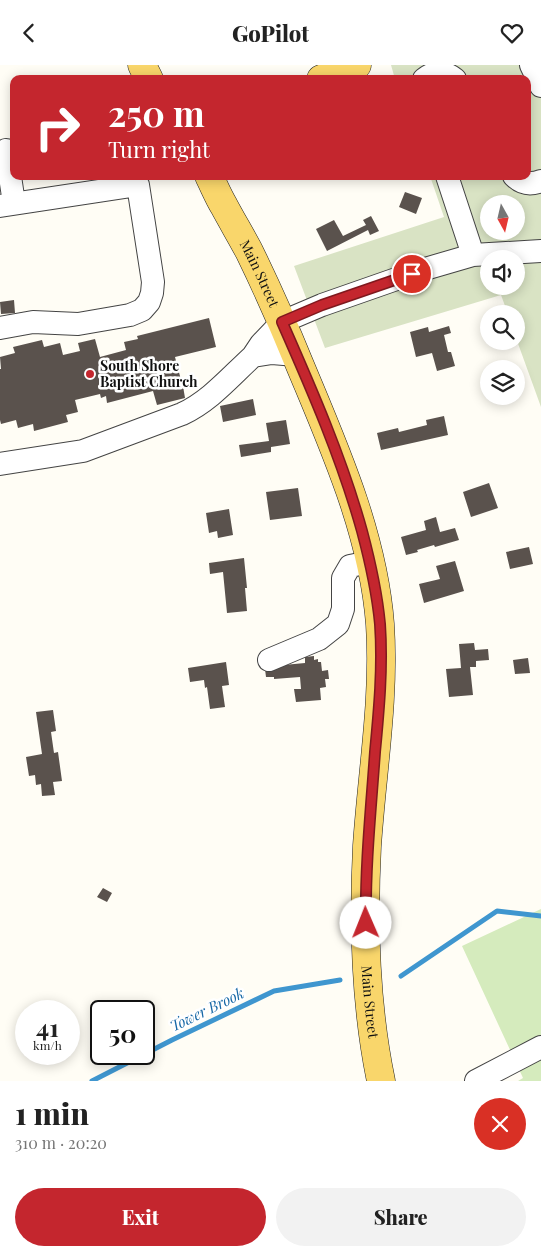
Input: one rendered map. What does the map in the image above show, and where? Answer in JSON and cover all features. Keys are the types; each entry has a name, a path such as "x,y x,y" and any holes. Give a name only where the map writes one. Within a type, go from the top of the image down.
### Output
{"main road":[{"path":"331,75 357,65"},
{"name":"Main Street","path":"211,180 248,249 318,405 344,473 370,562 378,605 381,669 367,854 366,955 372,1025 381,1081"}],"street":[{"path":"531,65 541,86"},
{"path":"430,75 445,73 449,75"},
{"path":"0,328 33,323 78,324 130,315 142,310 149,302 153,282 138,185 7,204 6,150"},
{"path":"448,180 473,255"},
{"path":"518,180 523,183 541,181"},
{"path":"0,464 83,451 182,414 205,401 253,356 261,344 282,322 322,305 425,269 473,255 541,251"},
{"path":"253,356 272,353 296,355"},
{"path":"270,660 320,639 338,624 343,609 343,578 350,567 370,562"},
{"path":"476,1081 541,1047"}],"green space":[{"path":"391,65 541,65 541,407 520,350 525,350 525,305 505,305 501,295 325,348 294,266 444,217 431,180 531,180 531,75 394,75"},
{"path":"541,909 541,1081 518,1081 523,1078 462,946"}],"building":[{"path":"405,192 422,198 416,214 399,207"},
{"path":"371,216 379,231 370,235 368,230 327,251 316,229 334,220 343,236 366,225 363,220"},
{"path":"14,300 15,313 1,314 0,302"},
{"name":"South Shore Baptist Church","path":"209,318 216,347 175,357 181,380 187,379 189,385 183,386 185,398 157,405 153,391 107,403 106,396 101,398 100,394 75,400 78,412 66,415 68,422 34,431 33,424 18,428 16,420 1,424 0,357 15,353 13,347 42,340 44,347 60,343 63,355 80,351 78,343 95,339 100,357 126,350 124,342 138,339 137,336"},
{"path":"449,326 451,333 444,335 448,352 451,352 455,366 437,371 432,353 416,357 410,332 428,327 429,332"},
{"path":"253,399 256,415 223,422 220,406"},
{"path":"444,416 448,435 381,450 377,433 398,428 399,432 427,425 426,420"},
{"path":"286,420 290,444 271,447 271,452 241,457 239,445 269,441 266,423"},
{"path":"489,483 498,508 471,517 463,492"},
{"path":"298,488 302,516 270,520 266,492"},
{"path":"229,509 233,535 218,538 217,531 209,533 206,513"},
{"path":"436,517 440,532 455,528 459,540 435,547 434,545 406,555 401,537 426,530 424,521"},
{"path":"529,547 533,564 510,569 506,552"},
{"path":"244,558 247,611 227,613 223,572 210,574 209,563"},
{"path":"455,561 464,591 424,603 419,584 440,579 436,566"},
{"path":"474,643 475,650 488,649 489,660 476,661 476,667 470,667 473,695 449,697 446,669 461,668 459,644"},
{"path":"314,656 314,660 318,659 318,662 321,662 322,671 328,670 329,679 325,679 326,687 320,688 321,700 296,702 294,689 301,689 300,677 274,679 274,677 266,677 265,669 273,666 305,663 305,657"},
{"path":"528,658 530,673 515,674 513,660"},
{"path":"226,662 229,685 222,686 225,707 210,709 207,687 205,688 204,680 190,682 188,668"},
{"path":"53,710 56,731 51,732 54,753 58,752 62,781 53,782 55,795 42,796 41,784 36,785 35,775 29,776 26,757 42,754 36,712"},
{"path":"103,888 112,893 107,902 97,897"}],"waterway":[{"name":"Tower Brook","path":"401,976 497,911 541,916"},
{"name":"Tower Brook","path":"92,1081 274,991 340,980"}],"place":[{"name":"South Shore Baptist Church","path":"90,374"}],"route":[{"path":"366,923 368,845 381,669 378,605 366,546 344,473 318,405 282,322 322,305 412,274"}]}
